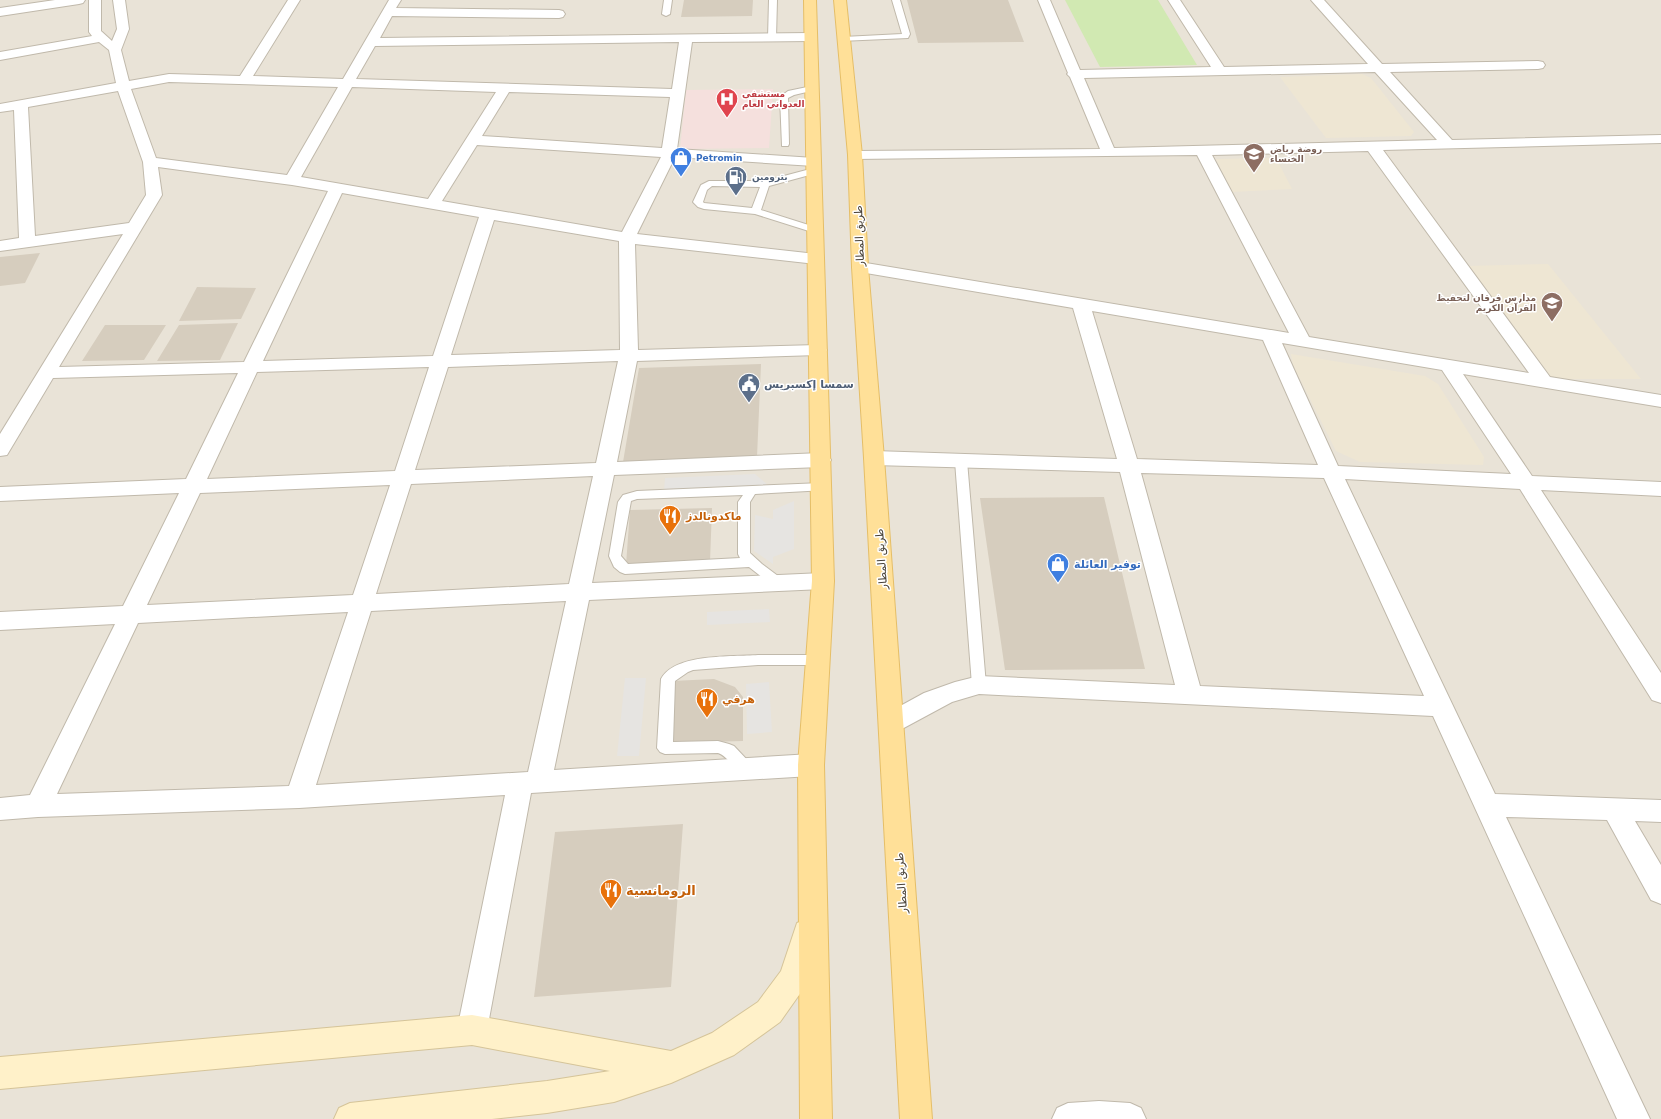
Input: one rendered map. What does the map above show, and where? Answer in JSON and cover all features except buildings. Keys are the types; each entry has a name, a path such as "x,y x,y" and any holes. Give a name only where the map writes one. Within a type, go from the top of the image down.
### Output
{"main road":[{"path":"810,0 824,581 811,765 816,1119"},
{"name":"طريق المطار","path":"840,0 855,155 860,267 874,458 916,1119"}],"street":[{"path":"0,12 78,0"},
{"path":"95,0 95,32 115,50"},
{"path":"0,450 154,195 150,162 123,86 115,50 123,29 119,0"},
{"path":"244,80 294,0"},
{"path":"450,41 475,0"},
{"path":"547,40 565,0"},
{"path":"1044,0 1074,74 1109,153"},
{"path":"1174,0 1220,71"},
{"path":"1317,0 1448,144"},
{"path":"292,180 392,6 467,12 559,14"},
{"path":"371,42 811,37"},
{"path":"0,56 102,38"},
{"path":"472,1030 529,782 579,593 629,355 627,238 668,158 686,39"},
{"path":"1074,74 1538,65"},
{"path":"0,108 169,78 678,93"},
{"path":"432,204 504,88"},
{"path":"21,104 28,242"},
{"path":"855,155 1109,153 1661,139"},
{"path":"472,140 669,153 814,166"},
{"path":"1372,146 1544,381"},
{"path":"1202,150 1302,341"},
{"path":"150,162 292,180 627,238 816,259"},
{"path":"38,806 337,188"},
{"path":"299,797 488,214"},
{"path":"0,246 135,227"},
{"path":"860,267 1661,401"},
{"path":"1081,304 1129,466 1190,695"},
{"path":"1270,336 1331,472 1634,1119"},
{"path":"47,373 818,350"},
{"path":"1448,365 1526,482 1661,693"},
{"path":"874,458 1331,472 1661,489"},
{"path":"0,494 821,460"},
{"path":"0,621 776,582 824,581"},
{"path":"891,723 937,697 959,688 979,685 1442,707"},
{"path":"0,809 38,806 299,797 811,765"},
{"path":"1487,805 1661,811"},
{"path":"1614,809 1661,891"},
{"path":"350,1119 548,1097 614,1086 671,1067 723,1044 769,1012 794,978 813,909"},
{"path":"0,1073 472,1030 671,1067"},
{"path":"1068,1119 1099,1117 1130,1119"}],"lane":[{"path":"666,14 668,0"},
{"path":"772,38 773,0"},
{"path":"843,39 905,36 906,34 896,0"},
{"path":"785,144 784,97 791,93 812,88"},
{"path":"814,166 765,184 706,184 703,186 698,202 707,207 756,211 815,230"},
{"path":"756,211 765,184"},
{"path":"961,461 979,685"},
{"path":"751,562 625,569 619,564 615,556 624,502 627,498 637,495 822,487"},
{"path":"751,491 744,502 744,554 751,562 776,582"},
{"path":"747,769 729,750 718,746 664,748 668,679 682,668 693,664 758,660 818,660"}],"shaded area":[{"path":"0,0 1661,0 1661,1119 0,1119"},
{"path":"1362,74 1371,78 1414,132 1411,136 1326,138 1280,77"},
{"name":"مستشفى العدواني العام","path":"773,89 769,148 680,149 686,90"},
{"name":"روضة رياض الخنساء","path":"1276,158 1292,189 1232,192 1216,159"},
{"name":"مدارس فرقان لتحفيظ القرآن الكريم","path":"1548,264 1641,379 1552,379 1465,266"},
{"path":"1291,354 1425,376 1438,384 1484,457 1483,465 1360,462 1336,451 1293,365"},
{"path":"755,474 769,486 664,491 665,478"},
{"path":"794,501 794,549 773,557 773,510"},
{"path":"755,515 773,519 773,564 754,551"},
{"path":"769,609 770,622 707,625 707,612"},
{"path":"625,678 646,678 639,756 617,756"},
{"path":"769,682 772,732 747,734 746,684"}],"green space":[{"path":"1065,0 1158,0 1197,65 1100,67"}],"place":[{"name":"مستشفى العدواني العام","path":"727,118"},
{"name":"روضة رياض الخنساء","path":"1254,174"},
{"name":"Petromin","path":"681,178"},
{"name":"بترومين","path":"736,196"},
{"name":"مدارس فرقان لتحفيظ القرآن الكريم","path":"1552,322"},
{"name":"سمسا إكسبريس","path":"749,404"},
{"name":"ماكدونالدز","path":"670,536"},
{"name":"توفير العائلة","path":"1058,584"},
{"name":"هرفي","path":"707,718"},
{"name":"الرومانسية","path":"611,910"}]}
